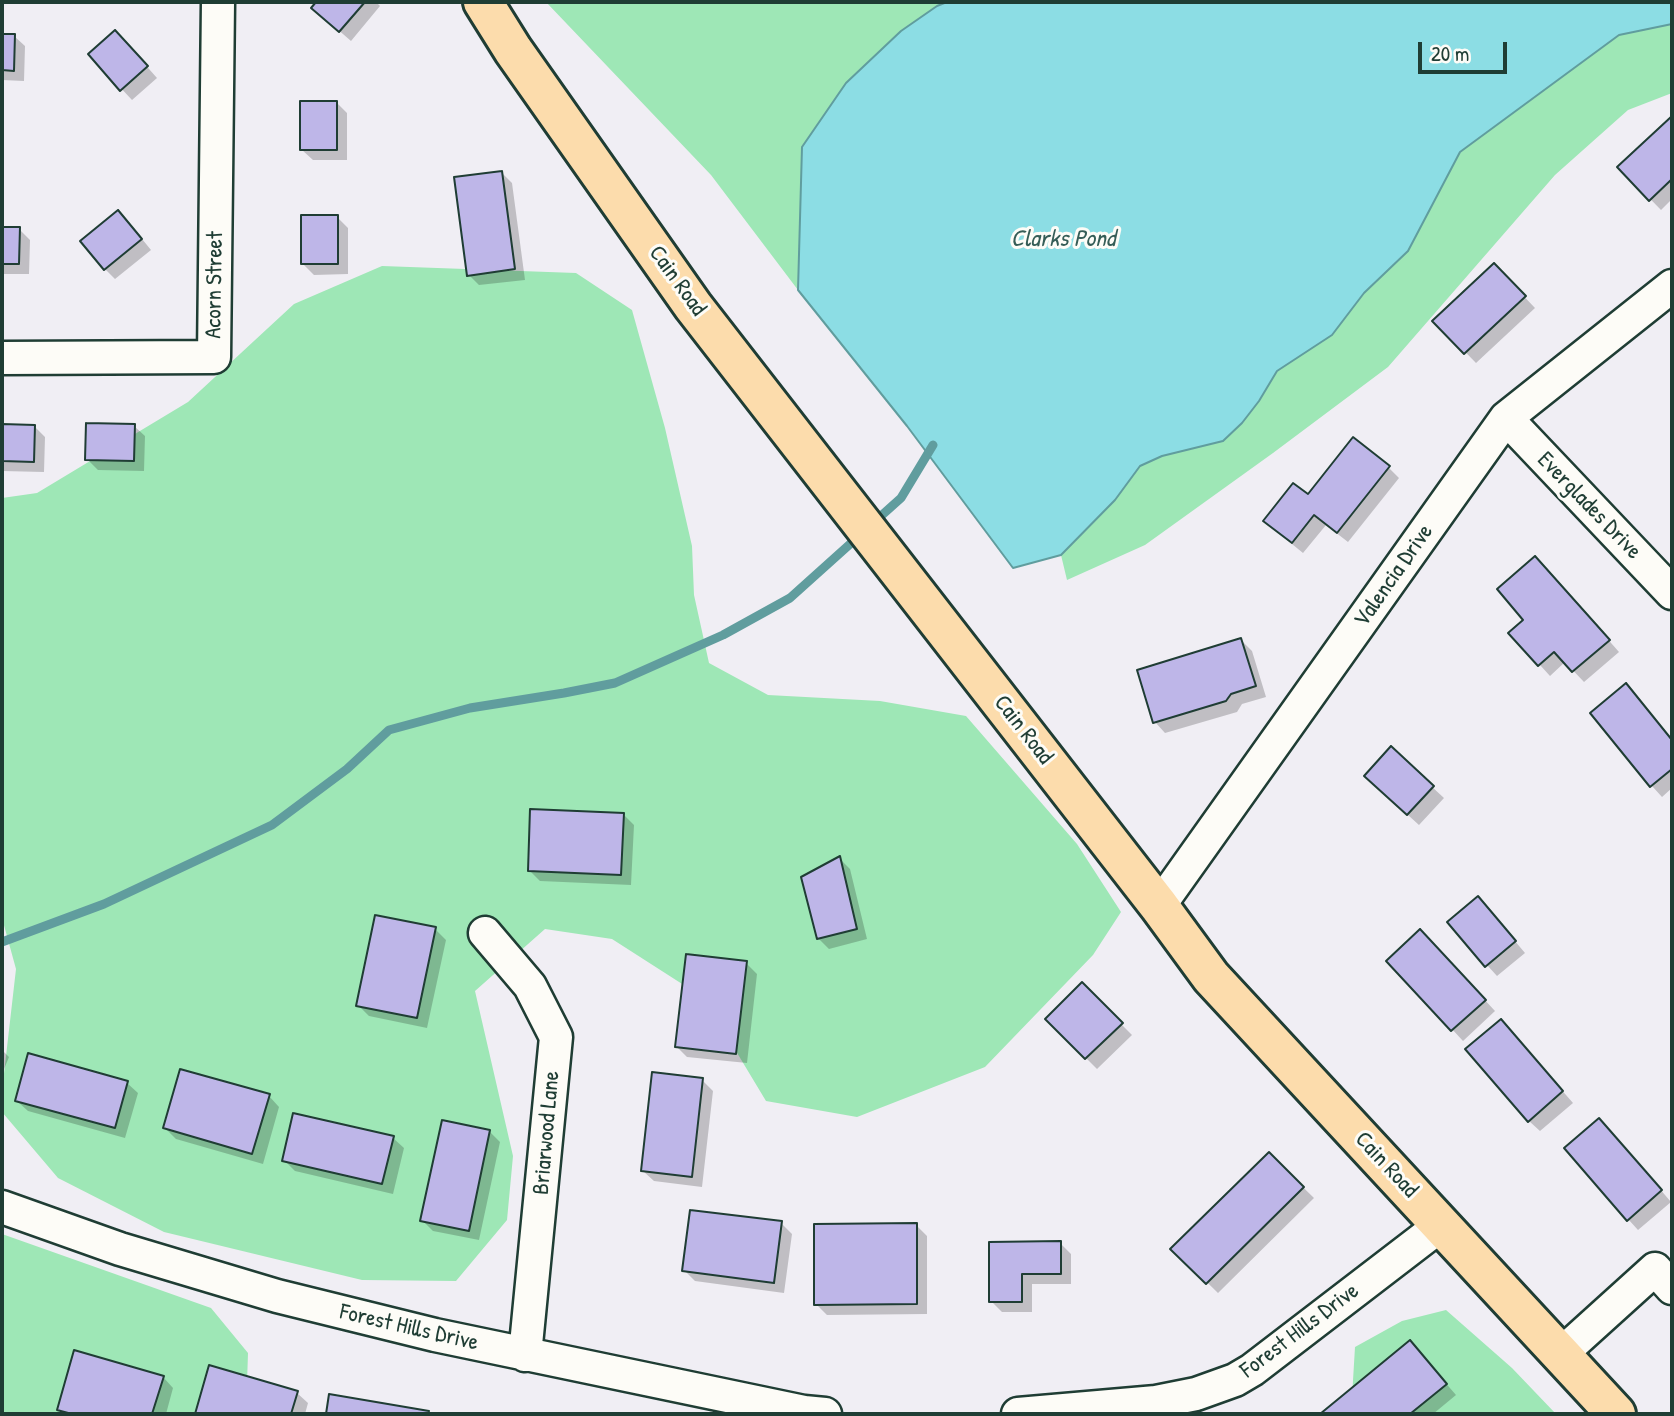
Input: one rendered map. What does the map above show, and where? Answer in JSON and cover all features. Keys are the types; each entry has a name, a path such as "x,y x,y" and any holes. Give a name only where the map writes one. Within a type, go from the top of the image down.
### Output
{"main road":[{"name":"Cain Road","path":"484,2 513,50 694,306 1159,906 1211,977 1616,1414"}],"street":[{"name":"Acorn Street","path":"2,358 214,357 218,2"},
{"name":"Valencia Drive","path":"1159,906 1506,418 1672,286"},
{"name":"Everglades Drive","path":"1506,418 1672,593"},
{"name":"Briarwood Lane","path":"485,933 530,986 556,1037 526,1355"},
{"name":"Forest Hills Drive","path":"2,1207 120,1249 277,1296 526,1355 804,1412 825,1414"},
{"name":"Forest Hills Drive","path":"1018,1414 1156,1402 1196,1394 1234,1380 1252,1370 1441,1224"},
{"path":"1560,1354 1655,1269 1672,1287"}],"green space":[{"path":"546,2 947,2 901,31 846,83 802,147 798,290 711,175"},
{"path":"1672,24 1672,93 1628,110 1555,175 1388,367 1145,545 1067,580 1061,555 1115,500 1140,466 1162,456 1223,441 1259,401 1277,371 1332,335 1364,293 1408,251 1460,152 1619,35"},
{"path":"382,266 576,273 632,310 665,428 692,546 694,595 709,663 768,695 880,701 966,716 1077,844 1121,912 1093,955 985,1067 857,1117 766,1101 704,998 612,939 545,929 475,991 513,1156 507,1220 456,1281 362,1280 164,1232 58,1178 2,1112 16,969 2,918 2,498 37,493 188,402 294,304"},
{"path":"2,1234 211,1308 248,1353 246,1414 2,1414"},
{"path":"1446,1310 1512,1368 1556,1414 1351,1414 1355,1347 1402,1321"}],"water":[{"name":"Clarks Pond","path":"947,2 1672,2 1672,24 1619,35 1460,152 1408,251 1364,293 1332,335 1277,371 1259,401 1223,441 1162,456 1140,466 1115,500 1061,555 1013,568 907,426 798,290 802,147 846,83 901,31"}],"building":[{"path":"316,2 365,2 339,32 311,8"},
{"path":"115,30 148,66 120,91 88,54"},
{"path":"2,34 15,34 14,71 2,70"},
{"path":"300,101 337,101 337,150 300,150"},
{"path":"1672,116 1672,179 1649,201 1617,167"},
{"path":"502,171 515,269 467,276 454,177"},
{"path":"118,210 142,239 104,270 80,241"},
{"path":"301,215 338,215 338,264 301,264"},
{"path":"2,227 20,227 19,264 2,264"},
{"path":"1494,263 1526,296 1464,354 1432,321"},
{"path":"86,423 135,424 134,461 85,460"},
{"path":"2,424 35,425 34,462 2,461"},
{"path":"1353,437 1390,466 1337,533 1314,515 1292,543 1263,521 1293,483 1308,494"},
{"path":"1535,556 1610,640 1572,672 1554,652 1538,666 1508,633 1523,620 1497,589"},
{"path":"1241,638 1256,686 1231,694 1226,701 1153,723 1137,670"},
{"path":"1626,683 1672,740 1672,769 1650,787 1590,713"},
{"path":"1391,746 1434,786 1407,815 1364,776"},
{"path":"530,809 624,813 621,875 528,871"},
{"path":"840,856 857,929 817,939 801,877"},
{"path":"1478,896 1516,941 1485,967 1447,922"},
{"path":"375,915 436,927 417,1018 356,1006"},
{"path":"1420,929 1486,1000 1451,1031 1386,961"},
{"path":"686,954 747,961 736,1054 675,1047"},
{"path":"1082,982 1123,1023 1085,1059 1045,1019"},
{"path":"1501,1019 1563,1091 1528,1122 1465,1049"},
{"path":"28,1053 128,1081 115,1128 15,1101"},
{"path":"180,1069 270,1094 252,1154 163,1128"},
{"path":"652,1072 703,1078 692,1177 641,1171"},
{"path":"293,1113 394,1136 382,1184 282,1161"},
{"path":"1599,1118 1662,1190 1627,1221 1564,1148"},
{"path":"442,1120 490,1130 469,1231 420,1221"},
{"path":"1269,1152 1304,1187 1206,1284 1170,1249"},
{"path":"690,1210 782,1221 774,1283 682,1271"},
{"path":"917,1223 917,1304 814,1305 814,1224"},
{"path":"1061,1241 1061,1274 1022,1274 1022,1302 989,1302 989,1242"},
{"path":"1410,1340 1447,1384 1410,1414 1320,1414"},
{"path":"74,1350 164,1376 152,1414 72,1414 57,1410"},
{"path":"209,1365 298,1391 291,1414 195,1414"},
{"path":"329,1394 429,1411 428,1414 326,1414"}],"waterway":[{"path":"872,524 901,498 933,445"},
{"path":"2,942 104,904 272,825 347,769 389,730 470,708 615,683 723,635 790,598 859,536"}]}
